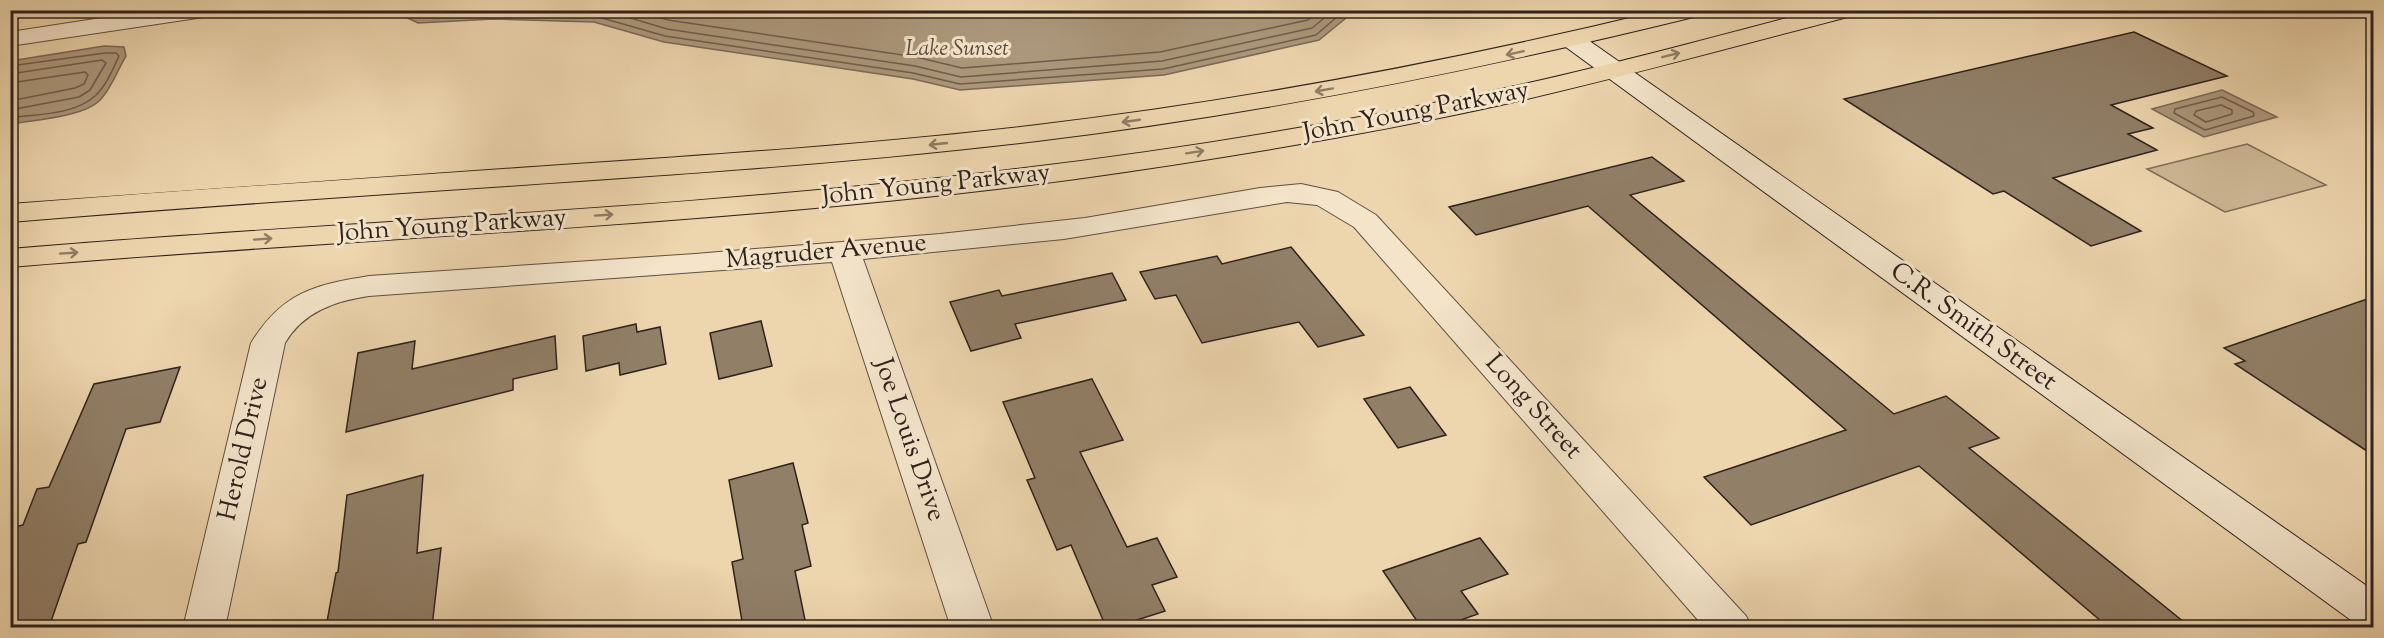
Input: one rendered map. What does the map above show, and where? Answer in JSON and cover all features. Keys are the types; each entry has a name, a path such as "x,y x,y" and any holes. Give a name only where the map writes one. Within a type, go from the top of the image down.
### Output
{"main road":[{"name":"John Young Parkway","path":"10,213 279,192 778,159 1105,125 1412,74 1572,40 1694,10"},
{"name":"John Young Parkway","path":"10,258 699,208 1005,179 1106,166 1313,133 1457,105 1614,70 1847,10"}],"street":[{"path":"10,39 204,10"},
{"name":"C.R. Smith Street","path":"1572,40 2373,614"},
{"name":"Magruder Avenue","path":"322,295 369,286 844,253 1149,218 1277,195 1303,193 1327,198"},
{"name":"Long Street","path":"1327,198 1344,205 1365,221 1731,627"},
{"name":"Joe Louis Drive","path":"844,253 973,627"},
{"name":"Herold Drive","path":"204,627 268,343 274,330 287,317 322,295"}],"shaded area":[{"path":"2247,144 2326,185 2225,212 2147,169"}],"water":[{"name":"Lake Sunset","path":"393,11 1351,11 1351,14 1319,40 1164,75 960,90 913,79 664,42 594,22 494,19 418,23"},
{"path":"104,46 124,47 126,56 111,85 100,100 92,106 71,114 11,124 11,61"},
{"path":"2222,90 2277,117 2204,137 2152,109"}],"building":[{"path":"2134,32 2227,76 2111,105 2153,128 2128,134 2157,150 2053,178 2141,231 2091,246 2004,191 1993,194 1844,99"},
{"path":"1652,157 1684,181 1630,195 1894,414 1946,396 1999,438 1969,448 2190,627 2108,627 1919,466 1751,525 1704,477 1846,430 1588,206 1476,235 1449,207"},
{"path":"1291,247 1364,335 1318,347 1299,322 1202,343 1176,295 1155,299 1140,272 1217,256 1222,264"},
{"path":"1112,273 1126,300 1015,324 1021,338 971,351 950,302 999,290 1002,296"},
{"path":"2373,297 2373,455 2235,364 2245,361 2224,348"},
{"path":"761,321 772,366 719,379 710,333"},
{"path":"636,324 637,332 660,327 666,364 620,375 619,363 586,371 583,336"},
{"path":"555,336 557,369 513,379 513,390 346,432 358,353 415,341 412,369"},
{"path":"180,367 160,422 126,429 86,542 78,544 49,627 10,627 10,528 23,525 37,489 49,487 94,384"},
{"path":"1092,379 1123,440 1080,452 1127,547 1157,538 1177,577 1152,585 1165,611 1115,627 1106,627 1071,545 1057,550 1027,480 1035,478 1003,402"},
{"path":"1410,387 1446,435 1398,448 1364,399"},
{"path":"793,463 808,523 802,525 811,566 795,571 805,620 780,627 743,627 732,562 743,559 729,480"},
{"path":"423,475 417,553 441,548 432,627 326,627 338,572 347,495"},
{"path":"1480,538 1508,574 1461,591 1478,614 1441,627 1421,627 1383,571"}]}
